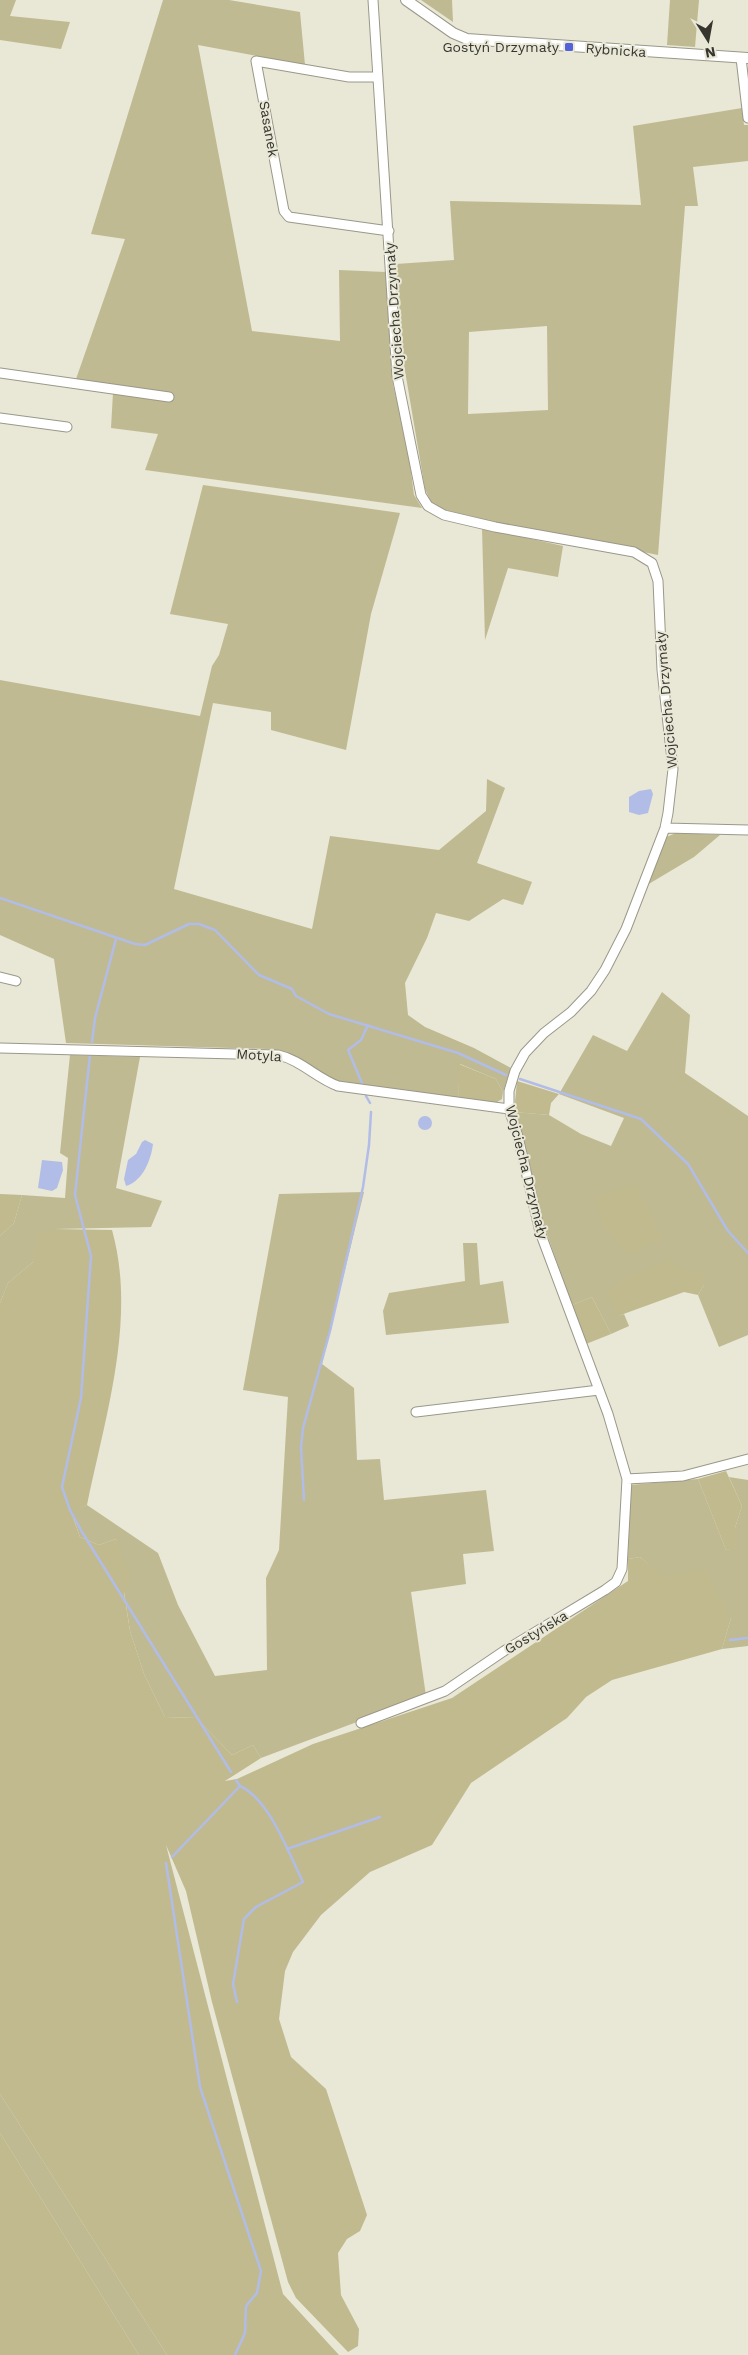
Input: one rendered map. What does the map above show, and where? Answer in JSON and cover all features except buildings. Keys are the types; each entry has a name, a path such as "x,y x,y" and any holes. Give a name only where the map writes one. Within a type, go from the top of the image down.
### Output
{"street":[{"name":"Wojciecha Drzymały","path":"373,0 398,376 421,495 428,506 444,515 495,527 634,552 652,563 655,571 664,700 673,769 665,828 626,929 605,970 591,991 571,1012 544,1033 525,1053 515,1070 509,1091 508,1109 518,1138 540,1232 599,1390 627,1479"},
{"name":"Rybnicka","path":"406,0 452,33 467,39 745,58"},
{"path":"745,58 748,118"},
{"name":"Sasanek","path":"378,77 326,74 256,61 284,211 289,217 389,231"},
{"path":"0,373 169,397"},
{"path":"0,418 67,427"},
{"path":"665,828 748,830"},
{"path":"0,977 16,981"},
{"name":"Motyla","path":"0,1048 278,1055 291,1058 319,1077 338,1086 508,1109"},
{"path":"416,1412 599,1390"},
{"path":"627,1479 683,1476 748,1459"},
{"name":"Gostyńska","path":"361,1723 445,1691 504,1651 616,1582 622,1569 627,1479"}],"shaded area":[{"path":"0,0 16,0 10,16 70,22 61,49 0,40"},
{"path":"163,0 229,0 300,12 305,65 198,45 252,331 340,341 339,270 386,272 393,385 407,441 414,495 422,508 145,470 158,434 111,428 113,393 75,387 76,379 125,239 91,234"},
{"path":"421,0 452,0 453,22"},
{"path":"670,0 699,0 695,47 667,45"},
{"path":"742,108 744,125 748,125 748,161 693,167 698,206 685,206 658,555 494,522 441,509 431,502 425,489 404,365 396,264 454,260 450,201 641,205 633,126","holes":["547,326 548,410 468,414 469,332"]},
{"path":"203,485 400,513 371,614 346,750 271,730 271,712 213,703 174,889 312,929 330,836 439,850 486,811 487,779 505,788 477,863 532,882 523,905 503,899 469,921 436,913 427,938 405,983 408,1015 425,1027 474,1048 511,1068 503,1092 496,1079 460,1064 458,1099 347,1084 325,1077 292,1054 267,1049 66,1043 54,959 0,935 0,680 200,716 212,666 219,655 228,624 170,614"},
{"path":"482,528 563,546 558,577 508,568 485,640"},
{"path":"676,833 720,835 694,857 647,885 664,838"},
{"path":"662,992 690,1015 685,1073 748,1116 748,1335 719,1347 698,1295 704,1285 704,1275 618,1316 624,1314 629,1326 611,1334 592,1297 572,1305 542,1220 514,1112 549,1115 581,1134 611,1146 624,1118 559,1094 593,1035 627,1051"},
{"path":"70,1055 140,1057 116,1188 162,1201 151,1227 54,1229 33,1262 8,1283 0,1303 0,1236 14,1223 22,1195 65,1198 68,1158 60,1153"},
{"path":"459,1064 496,1079 503,1092 502,1099 492,1105 458,1099"},
{"path":"517,1081 559,1094 551,1103 549,1115 514,1112"},
{"path":"636,1184 662,1240 628,1254 604,1225 595,1198"},
{"path":"364,1192 322,1364 354,1388 357,1460 380,1459 384,1500 486,1490 494,1551 463,1554 466,1584 411,1592 426,1696 261,1758 253,1745 232,1755 196,1718 165,1717 144,1674 130,1631 116,1539 99,1545 80,1537 71,1511 87,1505 158,1553 178,1605 215,1676 267,1670 266,1578 279,1550 288,1397 243,1390 279,1194"},
{"path":"0,1194 22,1195 14,1223 0,1236"},
{"path":"54,1229 112,1230 119,1264 121,1298 120,1333 116,1368 87,1505 71,1512 80,1537 99,1545 116,1539 131,1579 124,1593 130,1631 144,1674 165,1717 196,1718 232,1755 253,1745 261,1758 225,1781 237,1779 313,1744 452,1698 628,1581 628,1559 640,1557 664,1577 705,1569 731,1618 722,1649 612,1680 586,1697 567,1718 471,1783 432,1845 370,1872 321,1915 293,1952 285,1971 279,2019 291,2057 326,2089 367,2215 360,2231 347,2239 338,2253 341,2295 359,2329 358,2346 348,2352 296,2298 288,2282 212,2002 186,1891 166,1845 283,2294 339,2355 167,2355 0,2094 0,1303 8,1283 33,1262 37,1232"},
{"path":"463,1243 477,1243 480,1285 503,1281 509,1323 386,1335 383,1311 389,1293 465,1281"},
{"path":"671,1259 680,1269 704,1275 704,1285 698,1295 684,1292 618,1316 607,1292 628,1277"},
{"path":"592,1297 611,1334 586,1344 572,1305"},
{"path":"726,1471 742,1506 735,1528 735,1549 726,1550 698,1479"},
{"path":"729,1477 748,1480 748,1646 722,1649 731,1618 663,1577 640,1557 628,1559 630,1485 698,1479 726,1550 735,1548 735,1528 742,1506"},
{"path":"0,2094 167,2355 139,2355 0,2133"},
{"path":"0,2133 139,2355 0,2355"}],"water":[{"path":"651,789 653,794 648,813 639,815 629,812 629,797 639,791"},
{"path":"422,1116 428,1116 432,1123 428,1130 422,1130 418,1126 418,1120"},
{"path":"145,1140 153,1144 148,1163 137,1180 126,1186 124,1179 128,1160 136,1154"},
{"path":"42,1160 62,1162 63,1170 57,1188 52,1191 38,1188"}],"waterway":[{"path":"0,898 135,944 145,945 189,924 199,924 215,930 259,975 292,989 296,996 329,1014 458,1053 506,1075"},
{"path":"92,1042 95,1018 116,939"},
{"path":"362,1083 348,1050 361,1040 368,1025"},
{"path":"90,1055 75,1195 91,1256 81,1398 62,1487 70,1510 82,1532 231,1772"},
{"path":"520,1079 641,1119 688,1164 728,1231 748,1253"},
{"path":"366,1096 370,1103"},
{"path":"304,1500 301,1447 303,1428 330,1331 363,1187 369,1145 371,1112"},
{"path":"730,1640 748,1638"},
{"path":"172,1857 240,1786 236,1780"},
{"path":"237,2002 233,1984 244,1919 256,1907 303,1882 269,1815 251,1793 240,1786"},
{"path":"287,1849 380,1817"},
{"path":"166,1863 200,2087 261,2271 257,2293 246,2306 245,2333 235,2355"}],"place":[{"name":"Gostyń Drzymały","path":"569,47"}]}
